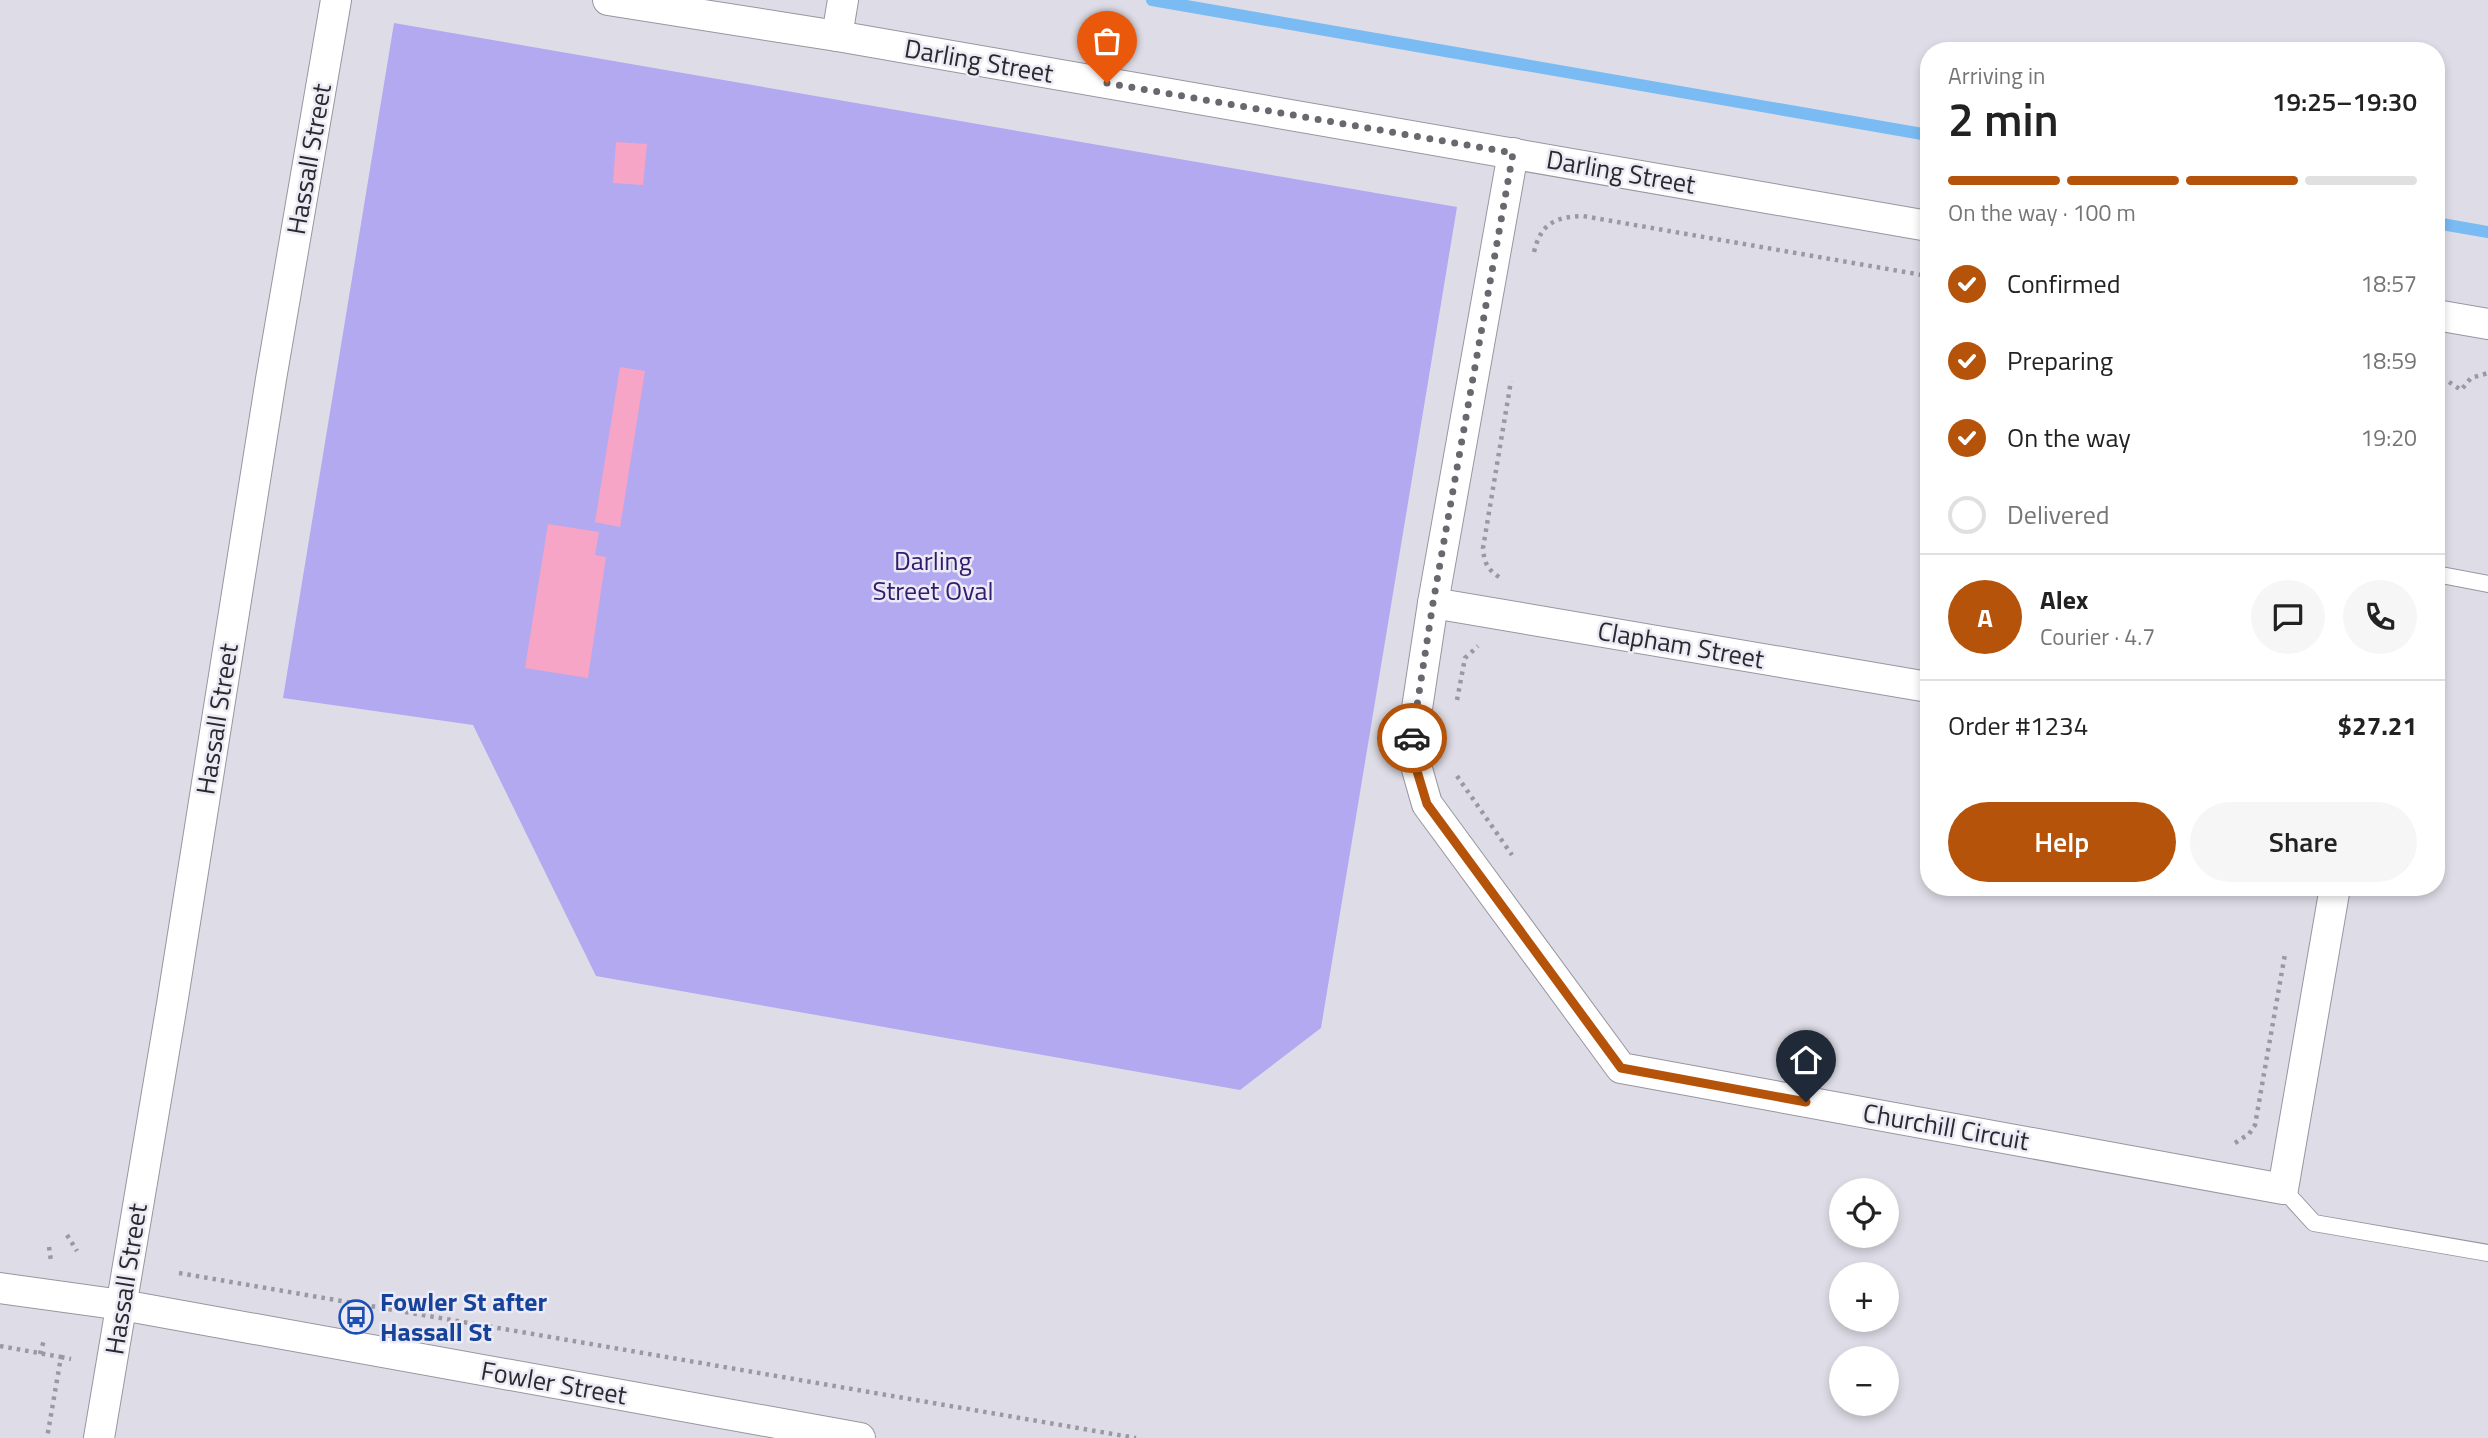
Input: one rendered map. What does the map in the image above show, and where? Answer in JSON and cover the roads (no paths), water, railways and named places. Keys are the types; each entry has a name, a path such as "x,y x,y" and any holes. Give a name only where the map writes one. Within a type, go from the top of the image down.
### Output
{"street":[{"name":"Hassall Street","path":"99,1438 269,392 336,0"},
{"name":"Darling Street","path":"608,0 837,36 1920,225"},
{"path":"837,36 843,0"},
{"name":"Churchill Circuit","path":"1513,153 1410,748 1427,804 1621,1068 2283,1189"},
{"path":"2445,317 2488,324"},
{"name":"Clapham Street","path":"1433,603 1920,686"},
{"path":"2283,1189 2333,896"},
{"name":"Fowler Street","path":"0,1288 122,1305 860,1438"}],"lane":[{"path":"2445,576 2488,584"},
{"path":"2283,1189 2314,1223 2488,1253"}],"waterway":[{"path":"1152,0 1920,134"},
{"path":"2445,225 2488,232"}],"place":[{"name":"Fowler St after Hassall St","path":"356,1317"}],"park label":[{"name":"Darling Street Oval","path":"933,576"}]}
